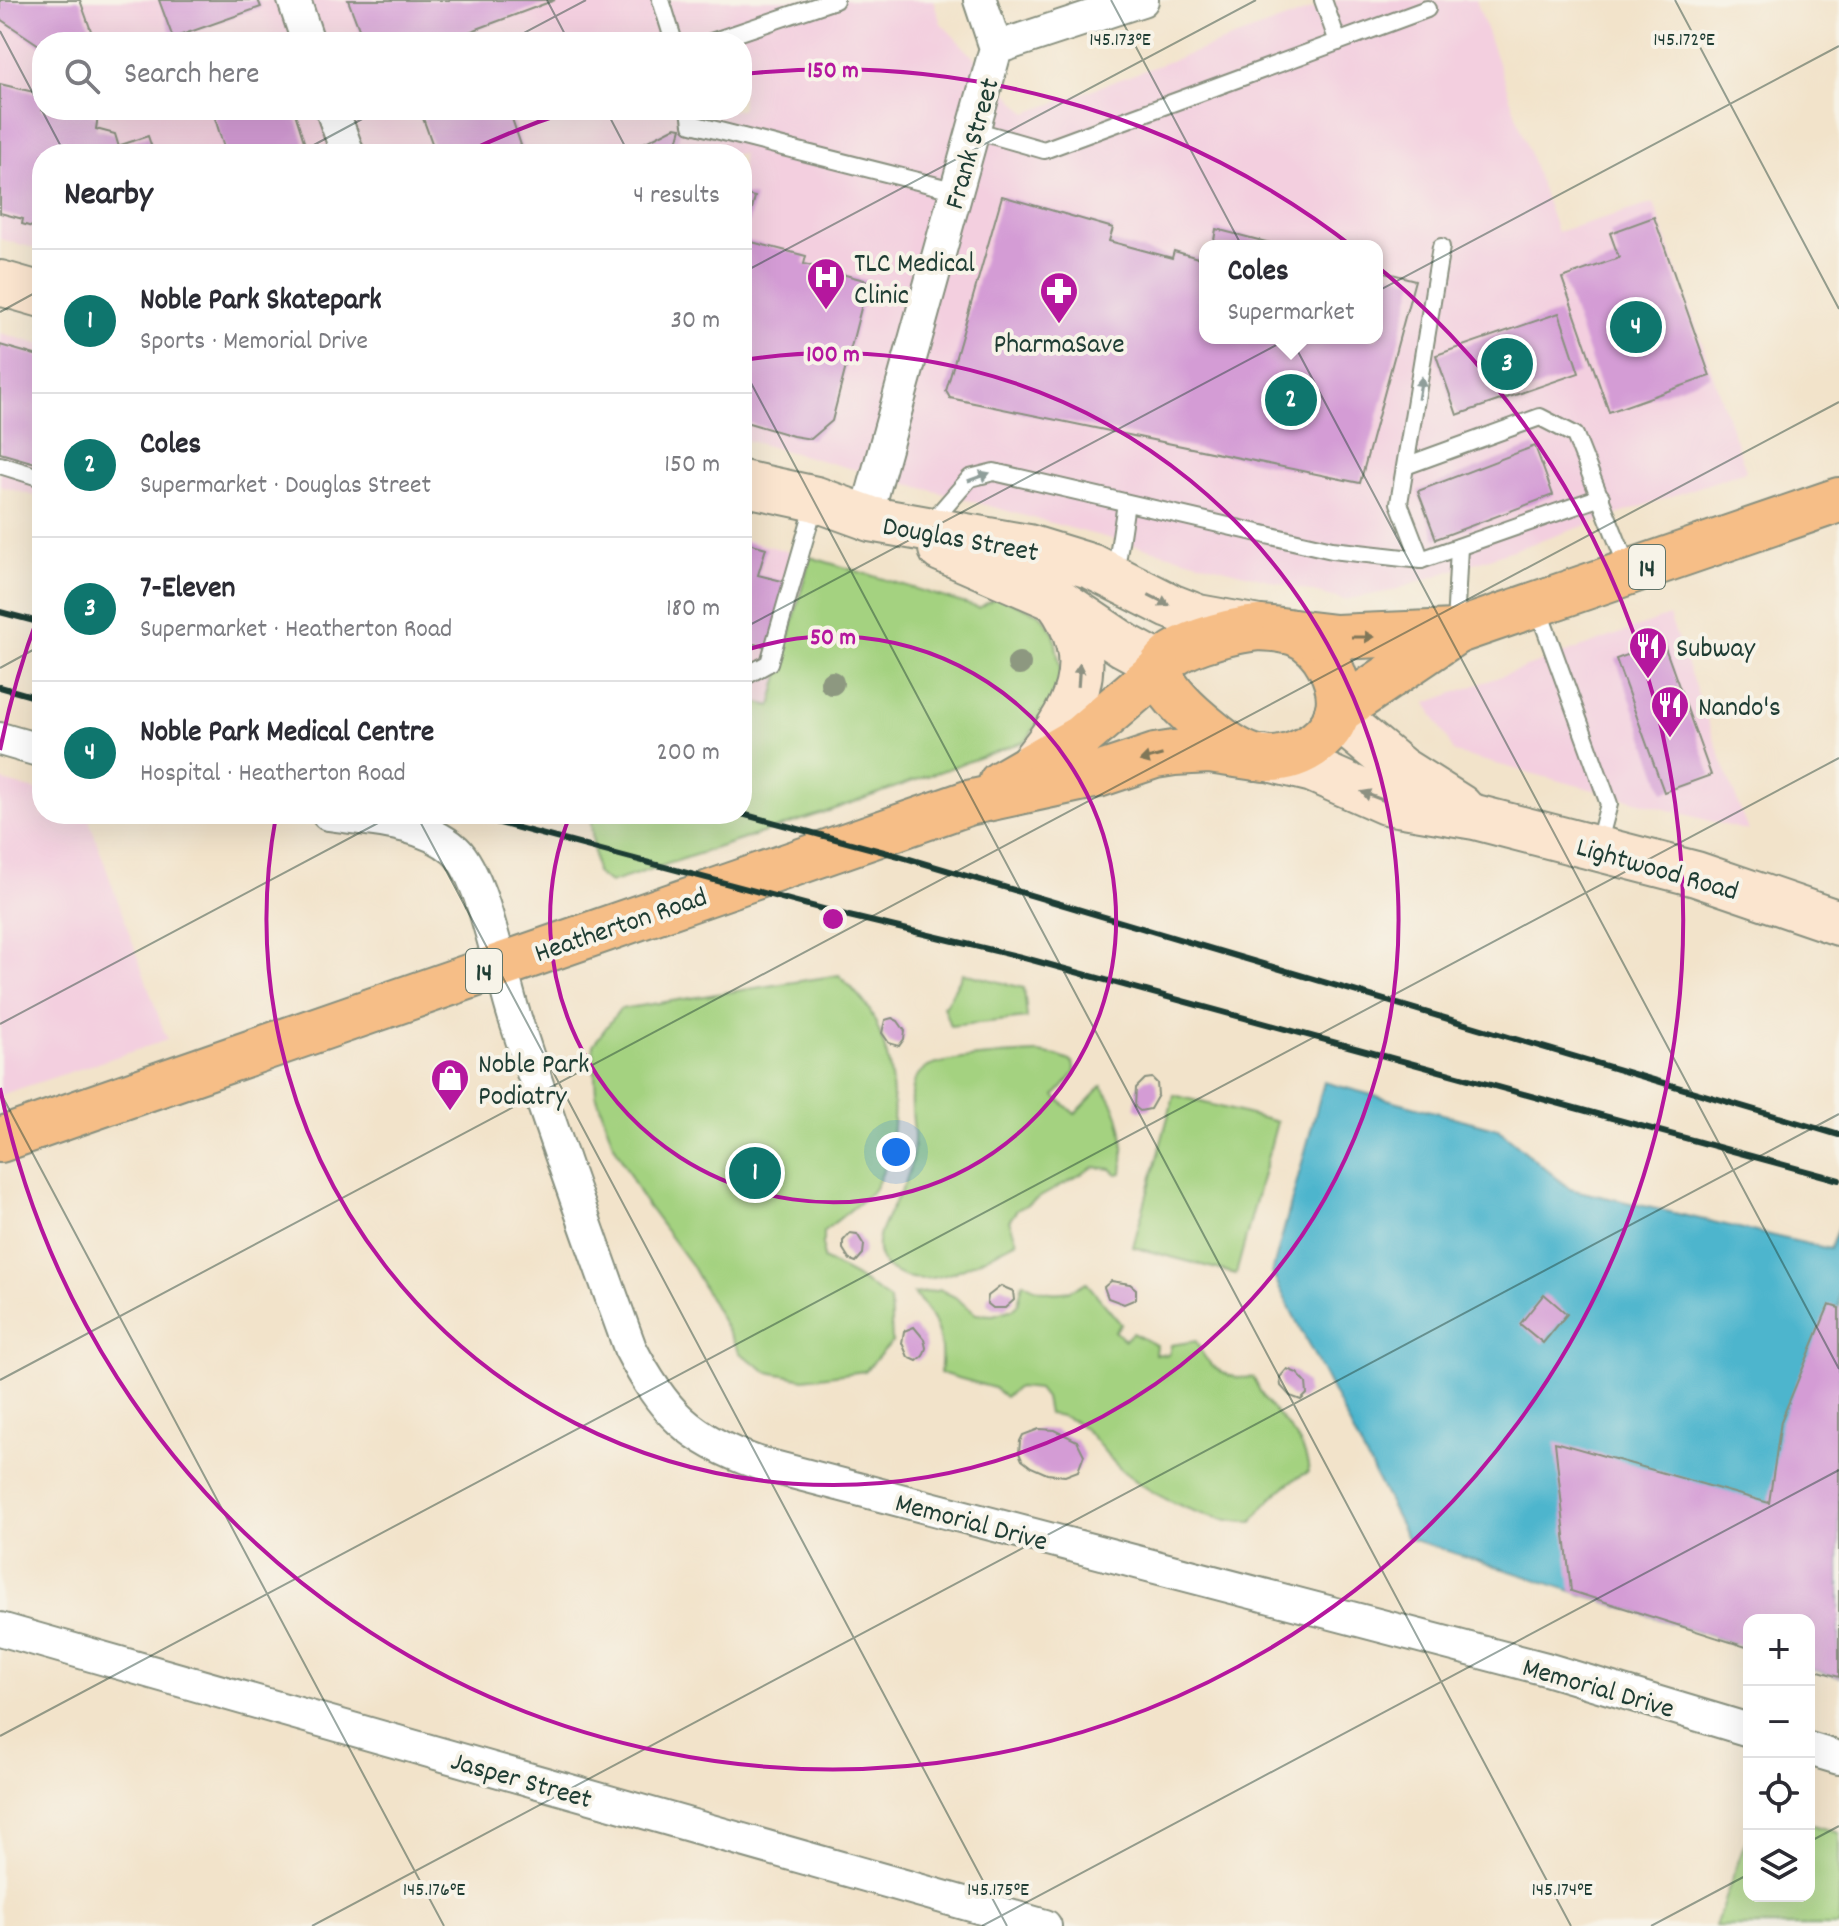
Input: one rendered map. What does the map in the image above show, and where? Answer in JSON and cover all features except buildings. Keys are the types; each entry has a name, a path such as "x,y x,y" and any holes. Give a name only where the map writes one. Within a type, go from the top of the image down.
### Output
{"main road":[{"path":"0,283 32,292"},
{"name":"Douglas Street","path":"752,485 816,499 866,517"},
{"name":"14","path":"1160,667 1206,639 1272,630 1335,637 1455,632 1839,500"},
{"name":"Douglas Street","path":"1160,667 1056,599 870,519 1028,547 1115,576 1183,611 1272,630"},
{"path":"1030,766 1061,727 1078,688 1080,671 1076,638 1056,599"},
{"path":"1272,630 1307,640 1323,656 1335,680 1337,714"},
{"name":"14","path":"1260,758 1286,756 1311,746 1325,735 1337,714 1455,632"},
{"path":"1160,667 1161,678 1207,729 1260,758"},
{"name":"Heatherton Road","path":"968,803 1092,729 1160,667"},
{"name":"Lightwood Road","path":"1337,714 1412,778 1475,817"},
{"name":"Heatherton Road","path":"0,1140 968,803 1098,775 1165,754 1209,751 1260,758"},
{"name":"Lightwood Road","path":"1260,758 1313,770 1386,802 1475,817 1696,874 1839,923"}],"street":[{"path":"294,0 305,32"},
{"name":"Frank Street","path":"866,517 996,48 980,0"},
{"path":"996,48 1142,0"},
{"path":"336,120 344,144"},
{"path":"0,739 32,748"},
{"name":"Memorial Drive","path":"387,824 416,829 439,839 455,850 474,879 499,966 630,1348 666,1407 704,1439 758,1463 1546,1669 1743,1728"},
{"name":"Jasper Street","path":"0,1629 1045,1926"},
{"path":"1815,1751 1839,1758"}],"lane":[{"path":"661,0 671,32"},
{"path":"1323,0 1338,42"},
{"path":"740,32 828,1"},
{"path":"974,130 1044,150 1427,9"},
{"path":"691,120 692,124 957,191"},
{"path":"1421,560 1399,503 1408,465 1441,247"},
{"path":"1408,465 1540,417 1575,435 1629,573"},
{"path":"0,465 32,475"},
{"path":"924,530 970,478 994,472 1332,550 1421,560 1601,497"},
{"path":"752,672 769,663 816,499"},
{"path":"1115,576 1126,503"},
{"path":"1455,632 1459,547"},
{"path":"1537,605 1609,804 1597,848"}],"shaded area":[{"path":"0,0 933,0 941,23 1027,113 1338,0 1476,0 1557,232 1654,203 1746,471 1392,591 1344,600 752,442 752,144 32,144 32,247 0,239"},
{"path":"0,333 32,342 32,495 0,486"},
{"path":"752,542 810,557 771,707 752,701"},
{"path":"1669,616 1748,831 1455,753 1426,703"},
{"path":"0,780 32,789 32,824 91,824 167,1040 0,1095"}],"green space":[{"path":"810,557 979,608 998,596 1040,614 1054,633 1063,684 1026,741 826,812 610,883 596,873 591,824 752,824 752,701 771,706"},
{"path":"963,973 1024,988 1027,1018 950,1026 943,1006"},
{"path":"839,975 864,1003 880,1033 891,1077 893,1123 884,1168 875,1188 823,1232 823,1259 890,1300 892,1342 865,1371 804,1379 768,1372 740,1353 691,1265 643,1200 612,1141 596,1094 593,1045 620,1009"},
{"path":"1038,1053 1073,1062 1075,1073 1055,1096 1075,1114 1102,1086 1109,1096 1121,1127 1122,1173 1094,1167 1017,1210 1009,1221 1017,1241 956,1272 922,1279 906,1277 891,1270 881,1260 879,1236 911,1164 914,1141 912,1093 917,1076 923,1070 945,1062"},
{"path":"1174,1095 1277,1122 1236,1274 1133,1247"},
{"path":"1023,1282 1047,1292 1063,1292 1086,1282 1121,1324 1115,1331 1125,1340 1132,1333 1156,1345 1155,1354 1169,1355 1171,1345 1196,1341 1205,1358 1218,1370 1234,1377 1253,1377 1267,1402 1300,1443 1309,1472 1277,1493 1253,1522 1202,1514 1152,1492 1124,1472 1083,1427 1062,1416 1048,1414 1045,1398 1038,1389 1018,1387 1005,1397 994,1388 940,1373 941,1350 937,1330 914,1294 941,1290 976,1314 993,1315 1013,1309 1018,1304"},
{"path":"1815,1826 1839,1833 1839,1926 1715,1926 1743,1849 1743,1902 1815,1902"}],"water":[{"path":"1324,1082 1498,1129 1570,1189 1830,1249 1839,1224 1839,1677 1815,1670 1815,1614 1743,1614 1743,1646 1407,1538 1272,1273"}],"railway":[{"path":"0,612 32,620"},
{"path":"0,687 32,696"},
{"path":"752,817 899,856 1839,1135"},
{"path":"504,824 849,916 1021,957 1839,1180"}],"place":[{"name":"TLC Medical Clinic","path":"826,311"},
{"name":"PharmaSave","path":"1059,325"},
{"name":"Noble Park Medical Centre","path":"1636,327"},
{"name":"7-Eleven","path":"1507,364"},
{"name":"Coles","path":"1291,400"},
{"name":"Subway","path":"1648,680"},
{"name":"Nando's","path":"1670,739"},
{"name":"Noble Park Podiatry","path":"450,1112"},
{"name":"Noble Park Skatepark","path":"755,1173"}]}
